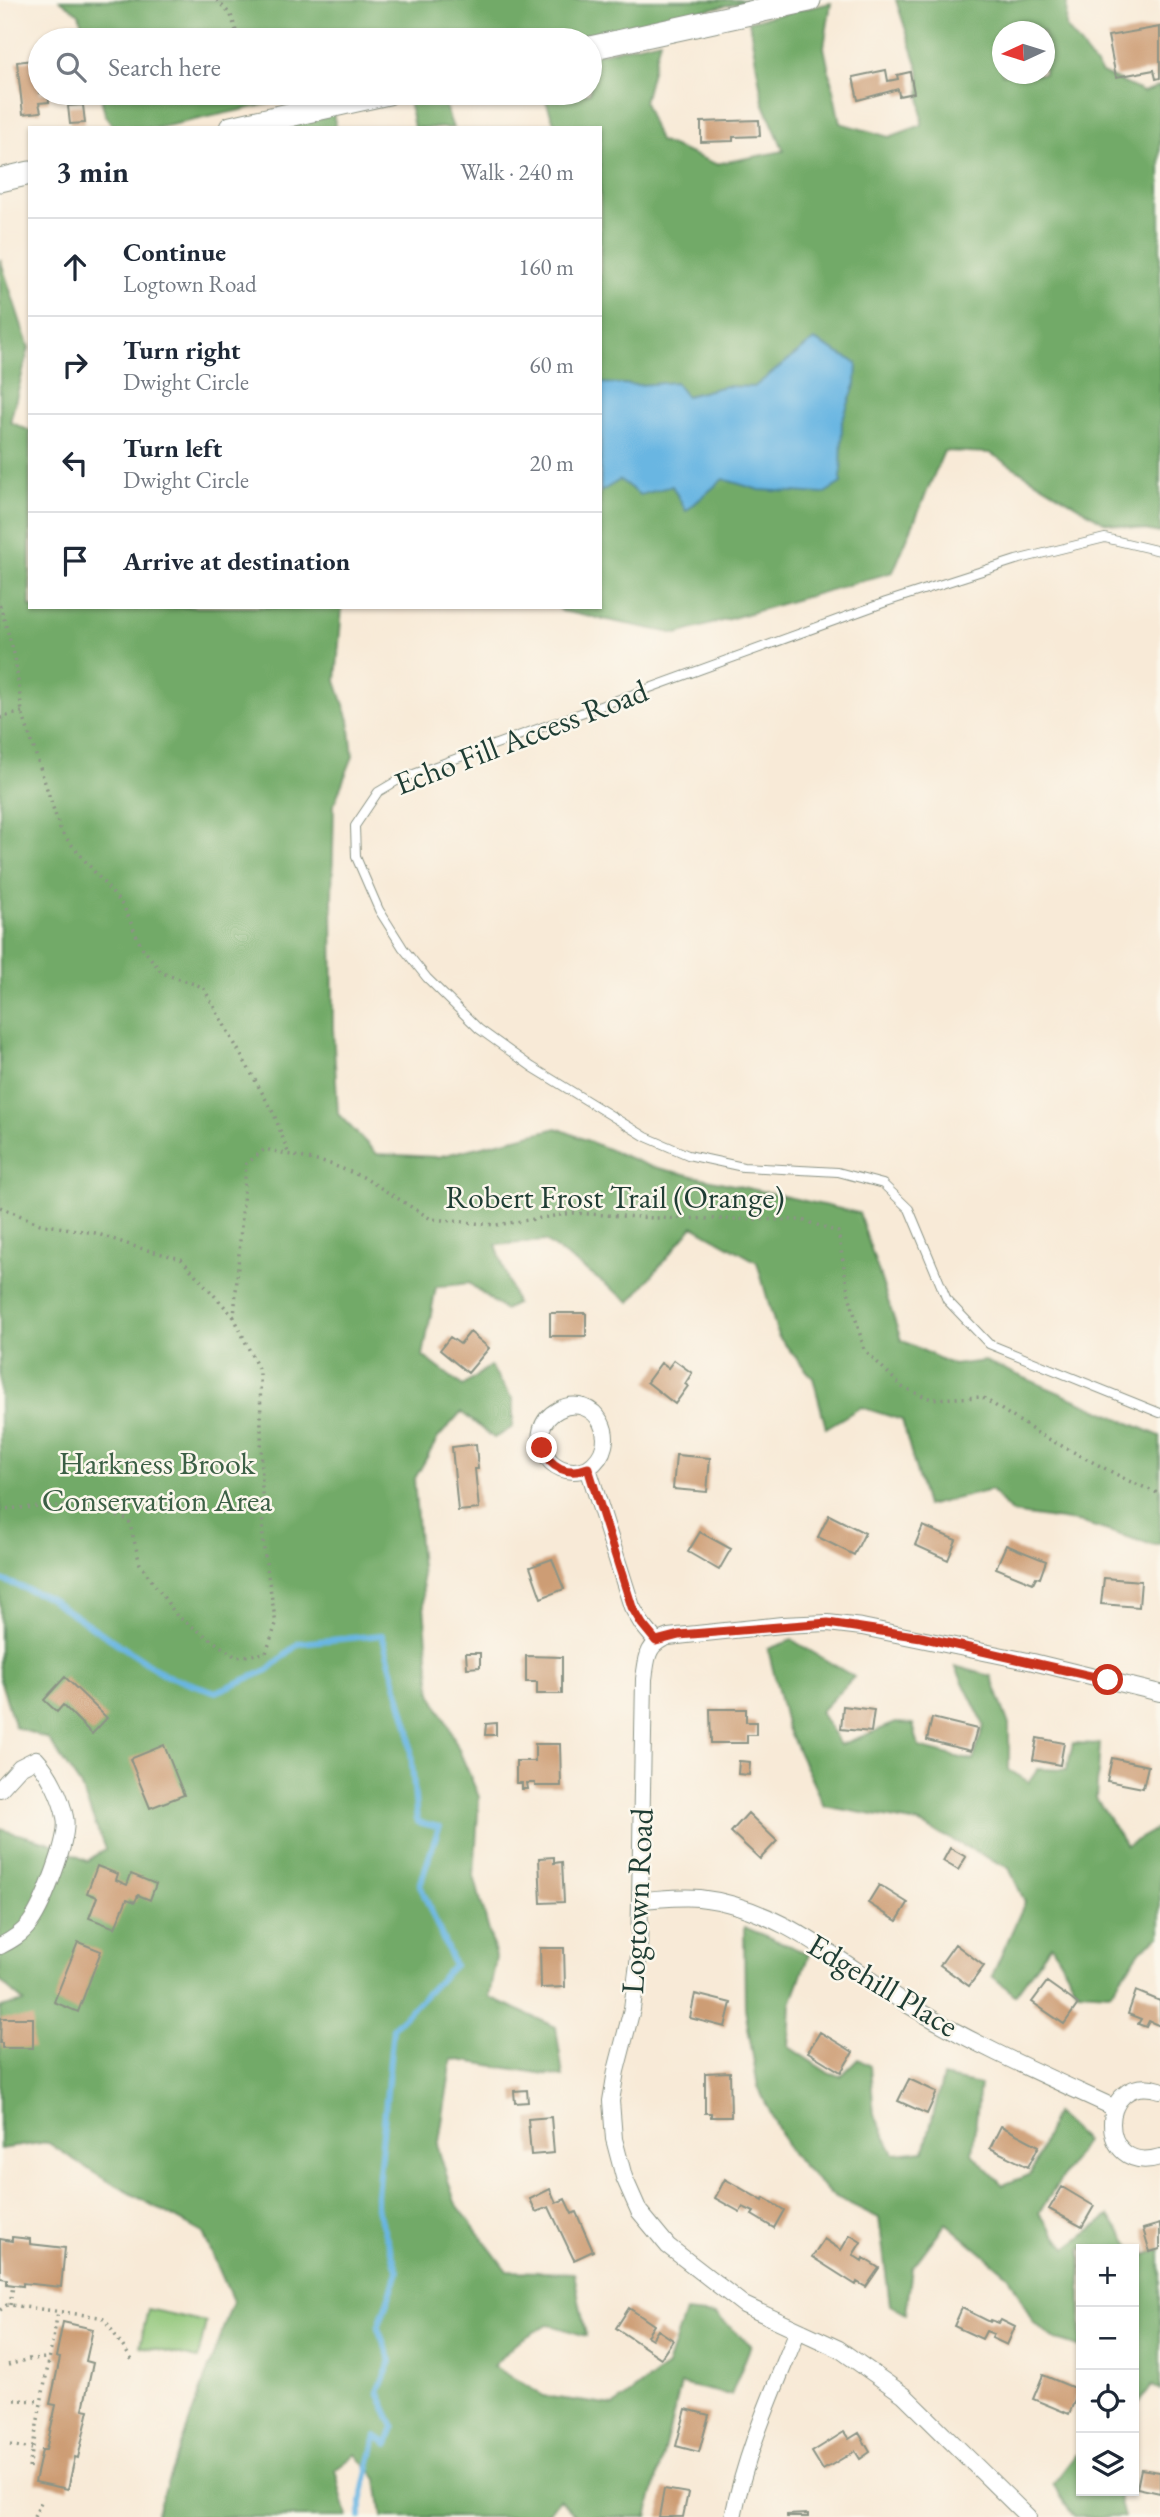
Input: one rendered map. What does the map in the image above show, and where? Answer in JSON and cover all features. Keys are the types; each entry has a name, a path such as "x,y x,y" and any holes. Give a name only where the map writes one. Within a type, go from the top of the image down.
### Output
{"main road":[{"path":"602,45 808,0"},
{"path":"239,126 334,105"},
{"path":"0,180 28,173"}],"street":[{"path":"570,1406 583,1407 594,1413 602,1423 606,1436 604,1448 598,1460 588,1468 567,1471 554,1465 544,1454 541,1440 543,1426 557,1410 570,1406"},
{"path":"588,1468 632,1607 656,1641 679,1635 828,1623 921,1637 1033,1661 1160,1693"},
{"name":"Logtown Road","path":"656,1641 650,1649 644,1679 639,1956 635,1991 615,2070 611,2101 614,2139 624,2177 639,2211 668,2246 744,2305 839,2349 904,2395 1028,2517"},
{"path":"0,1790 20,1767 36,1759 47,1772 66,1819 48,1889 29,1924 15,1938 0,1946"},
{"name":"Edgehill Place","path":"641,1900 697,1898 761,1914 791,1928 941,2023 1115,2108"},
{"path":"1160,2090 1147,2088 1133,2091 1120,2099 1111,2127 1119,2146 1136,2158 1160,2157"},
{"path":"733,2517 742,2475 755,2436 798,2330"}],"lane":[{"name":"Echo Fill Access Road","path":"1160,551 1105,538 1016,559 886,603 400,779 379,792 355,826 356,857 379,910 403,948 427,978 479,1029 532,1067 646,1136 688,1155 743,1167 838,1172 883,1184 909,1209 947,1300 989,1344 1160,1413"}],"path":[{"path":"217,0 231,15 235,28"},
{"path":"0,605 15,657 22,712 61,832 124,907 141,946 162,972 203,986 274,1114 289,1155"},
{"path":"0,718 22,712"},
{"name":"Robert Frost Trail (Orange)","path":"0,1509 80,1505 129,1520 140,1564 177,1616 236,1657 266,1653 276,1623 262,1544 260,1373 234,1317 246,1164 265,1149 330,1164 363,1177 431,1219 496,1225 573,1213 654,1218 802,1220 838,1232 848,1291 864,1349 902,1387 931,1399 982,1397 1039,1434 1129,1481 1160,1494"},
{"path":"0,1207 40,1224 95,1233 181,1259 234,1317"},
{"path":"10,2305 13,2285"},
{"path":"0,2310 10,2305 105,2319 134,2362"},
{"path":"29,2468 58,2311"},
{"path":"8,2365 29,2359 49,2358"},
{"path":"14,2400 41,2401"},
{"path":"10,2445 32,2449"},
{"path":"34,2517 41,2502"}],"green space":[{"path":"60,0 751,0 602,32 602,28 83,28 79,14"},
{"path":"896,0 1067,0 1066,27 1102,73 1143,92 1160,86 1160,533 1104,522 990,453 944,451 893,572 677,634 562,611 560,609 602,609 602,126 555,126 547,105 602,105 602,53 660,40 644,102 659,141 716,164 784,151 763,102 749,21 831,3 824,47 840,123 889,137 922,125 919,70"},
{"path":"103,105 264,105 166,126 113,126"},
{"path":"410,105 444,105 452,126 414,126"},
{"path":"333,112 336,126 270,126"},
{"name":"Harkness Brook Conservation Area","path":"0,259 28,345 10,422 28,430 28,609 342,609 336,681 349,720 353,756 334,804 333,1029 338,1114 377,1154 437,1157 557,1128 649,1166 859,1213 901,1340 953,1365 985,1361 1160,1436 1160,1545 1152,1545 1083,1523 1012,1513 991,1490 926,1506 902,1420 861,1407 826,1428 813,1378 778,1336 757,1262 693,1226 630,1302 545,1241 496,1245 516,1304 504,1310 469,1283 436,1287 423,1356 463,1386 490,1366 513,1400 513,1427 494,1438 461,1412 438,1438 414,1480 431,1693 450,1729 479,1797 474,1876 496,1957 489,1997 556,2027 563,2077 452,2059 438,2148 455,2202 507,2271 574,2273 586,2336 548,2324 514,2344 493,2366 544,2396 614,2406 667,2366 685,2312 716,2315 751,2345 731,2395 681,2384 647,2517 577,2517 559,2499 545,2517 382,2517 377,2479 356,2454 335,2470 347,2517 155,2517 233,2301 203,2233 99,2176 47,2142 0,2149 0,2008 24,2002 0,1981 0,1829 48,1842 87,1861 105,1849 80,1785 48,1739 15,1727 0,1679"},
{"path":"792,1640 854,1677 820,1712 840,1745 896,1723 913,1724 919,1747 973,1761 984,1725 955,1666 991,1676 1009,1725 1009,1770 1029,1782 1038,1769 1067,1770 1073,1743 1100,1744 1096,1798 1126,1846 1160,1827 1160,1936 1141,1950 1110,1993 1078,1991 1051,1945 1015,1995 992,1976 1025,1902 1009,1868 918,1823 824,1806 787,1728 768,1649"},
{"path":"744,1927 809,1954 791,2003 789,2047 830,2074 841,2076 858,2059 870,2066 874,2114 894,2154 924,2151 943,2077 980,2085 972,2154 1003,2185 1031,2174 1055,2113 1085,2141 1039,2213 1066,2248 1109,2216 1129,2244 1076,2244 1076,2346 1057,2340 1033,2322 1009,2276 946,2223 912,2268 906,2314 890,2305 879,2218 830,2194 789,2151 758,2087 745,2009"},
{"path":"1160,2250 1160,2390 1152,2385 1139,2403 1139,2257"},
{"path":"148,2309 206,2322 198,2359 140,2346"},
{"path":"1076,2454 1076,2496 1118,2496 1124,2517 1074,2517 1053,2484"}],"water":[{"path":"814,340 857,363 856,383 842,421 841,483 823,494 759,490 723,479 686,511 672,486 640,495 620,480 602,491 602,383 639,385 675,382 686,396 725,386 754,387"}],"building":[{"path":"1160,27 1160,78 1156,79 1154,70 1116,77 1108,36"},
{"path":"28,61 28,105 39,105 41,112 23,114 17,62"},
{"path":"886,70 888,81 898,79 897,75 910,72 914,93 899,96 898,89 858,100 853,77"},
{"path":"83,105 85,123 70,124 68,106"},
{"path":"759,120 760,136 733,137 733,141 701,142 701,122"},
{"path":"550,1313 586,1313 586,1336 550,1336"},
{"path":"470,1332 489,1348 468,1373 440,1350 450,1337 460,1344"},
{"path":"674,1360 692,1373 685,1384 688,1386 675,1404 647,1382 661,1363 668,1368"},
{"path":"476,1444 478,1469 475,1469 479,1509 458,1511 452,1447"},
{"path":"676,1455 710,1458 707,1492 673,1489"},
{"path":"829,1515 865,1533 854,1555 818,1537"},
{"path":"923,1526 956,1540 948,1560 915,1545"},
{"path":"700,1532 731,1549 719,1570 688,1552"},
{"path":"1006,1545 1046,1561 1040,1578 1036,1577 1033,1583 996,1568"},
{"path":"552,1559 564,1589 541,1598 530,1567"},
{"path":"1104,1578 1141,1581 1139,1607 1101,1604"},
{"path":"466,1653 480,1653 480,1667 467,1668"},
{"path":"526,1656 562,1657 562,1694 537,1694 537,1682 526,1682"},
{"path":"65,1677 107,1718 92,1734 63,1705 57,1712 44,1700"},
{"path":"843,1706 874,1710 871,1732 841,1729"},
{"path":"710,1709 746,1709 746,1722 756,1722 756,1735 747,1735 747,1743 711,1743"},
{"path":"932,1718 977,1729 971,1751 927,1740"},
{"path":"496,1723 496,1735 485,1735 486,1724"},
{"path":"1037,1738 1064,1743 1060,1765 1033,1760"},
{"path":"535,1744 560,1744 561,1786 535,1786 535,1783 527,1783 528,1789 522,1789 522,1783 516,1783 516,1761 535,1761"},
{"path":"164,1745 184,1795 150,1808 130,1759"},
{"path":"1112,1758 1148,1766 1143,1788 1107,1781"},
{"path":"739,1761 750,1762 749,1775 738,1774"},
{"path":"748,1813 777,1841 760,1859 731,1832"},
{"path":"950,1848 966,1857 958,1870 943,1861"},
{"path":"554,1857 554,1863 562,1862 564,1902 541,1903 539,1858"},
{"path":"97,1866 118,1874 116,1880 127,1885 131,1874 156,1884 150,1900 138,1895 135,1902 127,1899 115,1928 89,1918 97,1897 87,1893"},
{"path":"879,1885 908,1903 897,1921 868,1903"},
{"path":"78,1942 101,1951 78,2012 54,2002"},
{"path":"955,1944 984,1966 969,1986 940,1965"},
{"path":"540,1948 564,1948 565,1987 541,1988"},
{"path":"1047,1982 1078,2004 1064,2024 1032,2002"},
{"path":"1136,1991 1160,2001 1160,2026 1149,2021 1146,2027 1138,2024 1141,2019 1128,2014"},
{"path":"695,1994 731,2003 725,2027 690,2018"},
{"path":"1,2018 33,2018 33,2048 2,2048"},
{"path":"820,2032 853,2052 841,2072 808,2052"},
{"path":"730,2072 731,2117 711,2117 711,2113 705,2113 705,2073"},
{"path":"909,2079 937,2092 927,2114 898,2101"},
{"path":"527,2090 528,2102 515,2103 514,2091"},
{"path":"551,2117 554,2153 531,2155 528,2119"},
{"path":"1001,2126 1039,2146 1028,2167 990,2148"},
{"path":"725,2179 784,2210 774,2228 752,2215 754,2212 743,2207 740,2212 715,2198"},
{"path":"1062,2187 1094,2206 1082,2227 1049,2209"},
{"path":"550,2189 556,2203 565,2199 572,2214 576,2212 593,2251 574,2260 549,2207 536,2212 530,2199"},
{"path":"1160,2224 1160,2249 1150,2252 1143,2229"},
{"path":"850,2235 861,2242 853,2255 879,2268 866,2287 857,2282 856,2285 812,2257 824,2239 841,2250"},
{"path":"12,2237 30,2239 30,2244 65,2248 61,2287 7,2284 7,2279 0,2278 0,2239 12,2241"},
{"path":"629,2308 654,2325 647,2336 652,2339 658,2330 673,2340 661,2358 616,2328"},
{"path":"962,2308 990,2322 999,2323 1001,2320 1015,2327 1007,2345 992,2338 994,2334 986,2331 982,2339 954,2326"},
{"path":"63,2322 93,2329 86,2361 93,2363 83,2409 89,2410 68,2489 35,2482 42,2450 46,2450 56,2405 50,2404 60,2358 56,2357"},
{"path":"1043,2375 1076,2389 1076,2397 1069,2414 1033,2399"},
{"path":"686,2409 709,2415 699,2452 676,2446"},
{"path":"844,2432 849,2439 859,2433 870,2452 860,2459 855,2451 823,2470 812,2452"},
{"path":"1141,2469 1160,2472 1160,2493 1139,2488"},
{"path":"664,2489 688,2493 683,2517 659,2517"},
{"path":"808,2514 808,2517 787,2517 787,2515"}],"waterway":[{"path":"0,1579 47,1597 165,1675 216,1692 268,1670 299,1643 382,1635 409,1729 417,1822 439,1827 420,1885 454,1965 393,2028 376,2206 398,2272 378,2328 391,2361 378,2392 394,2427 388,2444 376,2436 361,2502 361,2517"}],"route":[{"path":"542,1448 549,1460 561,1469 574,1471 588,1468 632,1607 656,1641 679,1635 828,1623 921,1637 1108,1680"}]}
